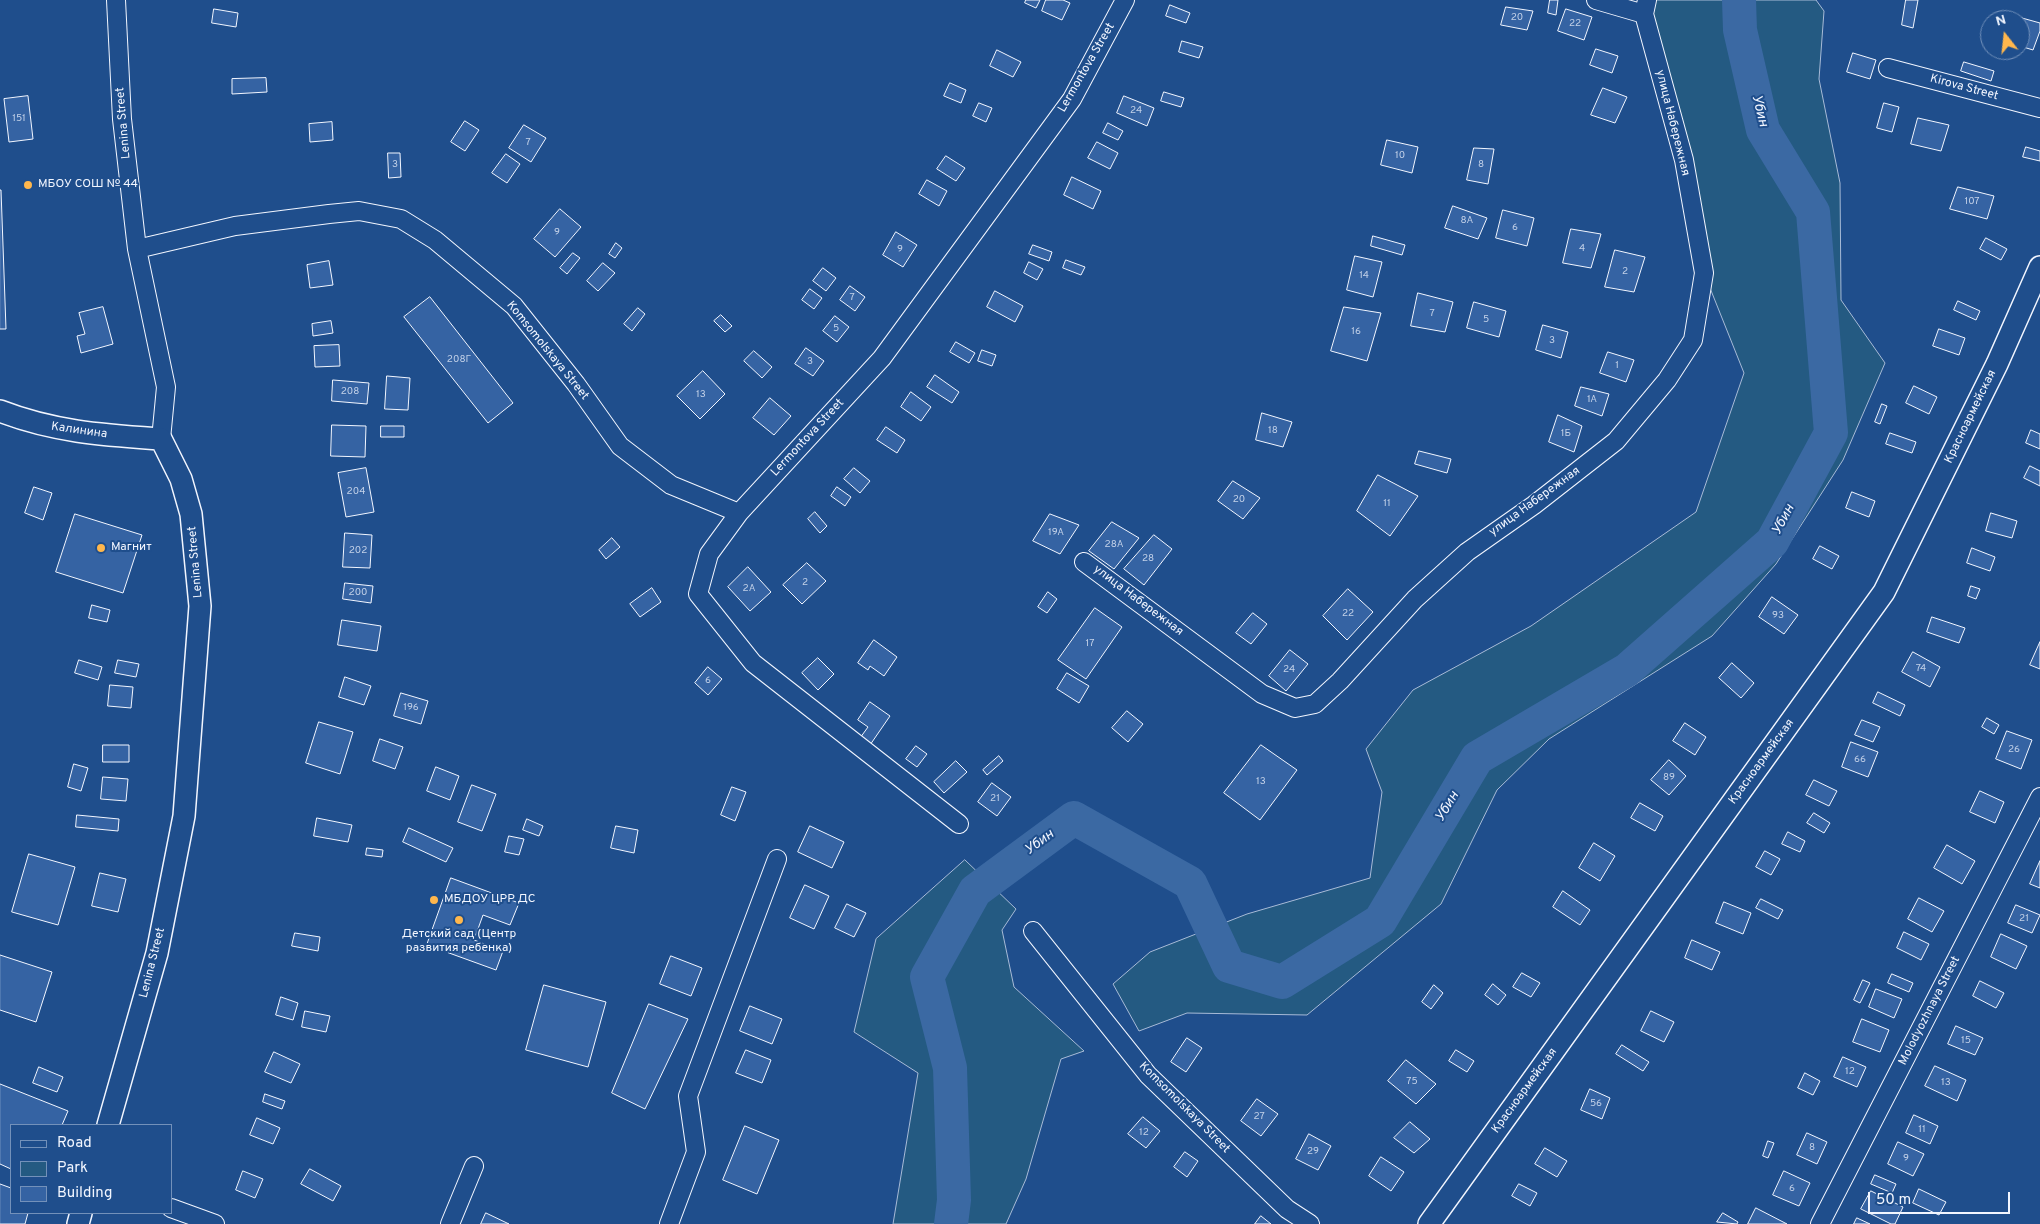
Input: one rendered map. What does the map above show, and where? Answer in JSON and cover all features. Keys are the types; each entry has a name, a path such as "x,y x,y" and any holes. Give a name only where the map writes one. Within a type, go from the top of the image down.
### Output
{"street":[{"name":"Lenina Street","path":"108,1124 157,953 184,816 200,606 191,514 181,479 161,439 166,387 137,249 122,119 116,0"},
{"name":"Lermontova Street","path":"959,824 753,663 698,594 710,554 738,513 882,358 1072,99 1125,0"},
{"path":"1596,0 1646,7"},
{"name":"улица Набережная","path":"1084,562 1262,694 1295,708 1315,704 1340,681 1415,599 1467,552 1534,505 1616,441 1667,380 1693,340 1704,273 1684,160 1646,7"},
{"name":"Kirova Street","path":"1888,68 2040,108"},
{"name":"Komsomolskaya Street","path":"137,249 235,226 329,214 359,212 401,219 435,240 514,306 576,384 620,446 671,485 738,513"},
{"name":"Красноармейская","path":"1429,1224 1884,592 1997,364 2040,267"},
{"name":"Калинина","path":"0,411 27,422 67,431 161,439"},
{"name":"Molodyozhnaya Street","path":"1820,1224 2040,797"},
{"path":"669,1224 696,1152 688,1096 777,859"},
{"name":"Komsomolskaya Street","path":"1034,932 1148,1075 1287,1208 1310,1224"},
{"path":"450,1224 474,1166"},
{"path":"172,1208 215,1224"}],"green space":[{"path":"1647,0 1816,0 1824,11 1819,79 1840,183 1841,300 1885,363 1843,460 1776,564 1712,636 1549,739 1497,790 1441,904 1307,1015 1187,1013 1139,1031 1113,984 1150,952 1247,914 1370,878 1382,792 1366,749 1413,690 1531,626 1696,512 1744,373 1704,273"},
{"path":"965,860 1016,909 1002,930 1014,987 1084,1051 1061,1059 1026,1179 1006,1224 893,1224 918,1073 854,1032 876,939"}],"building":[{"path":"1026,0 1040,0 1036,8 1025,3"},
{"path":"1046,0 1063,0 1070,3 1062,20 1042,11"},
{"path":"1550,0 1558,0 1556,15 1548,13"},
{"path":"1906,0 1918,0 1913,28 1902,25"},
{"path":"1170,5 1190,13 1186,23 1166,16"},
{"path":"1506,7 1533,11 1527,30 1501,25"},
{"path":"214,9 238,13 236,27 212,23"},
{"path":"1566,9 1592,17 1584,40 1558,31"},
{"path":"2030,20 2040,23 2040,31 2033,50 2030,49"},
{"path":"1182,41 1203,47 1199,58 1179,52"},
{"path":"1596,49 1618,56 1612,73 1590,65"},
{"path":"997,50 1021,62 1013,77 990,66"},
{"path":"1853,53 1876,60 1870,79 1847,72"},
{"path":"1964,62 1994,71 1991,81 1961,71"},
{"path":"266,78 267,92 232,94 232,79"},
{"path":"950,83 966,90 961,103 944,96"},
{"path":"1603,88 1627,97 1615,123 1591,115"},
{"path":"1164,92 1184,98 1181,107 1161,101"},
{"path":"28,96 33,139 9,142 4,99"},
{"path":"1124,96 1154,108 1147,126 1117,113"},
{"path":"979,103 992,108 986,122 973,116"},
{"path":"1884,103 1899,107 1892,132 1877,128"},
{"path":"1918,118 1949,125 1941,151 1911,144"},
{"path":"465,121 479,130 465,151 451,142"},
{"path":"332,122 333,140 310,142 309,124"},
{"path":"1108,123 1123,131 1118,140 1103,133"},
{"path":"524,125 546,138 531,162 509,148"},
{"path":"1387,140 1418,147 1412,173 1381,165"},
{"path":"1097,142 1118,153 1110,169 1088,158"},
{"path":"2026,147 2040,151 2040,161 2023,157"},
{"path":"1474,148 1494,149 1488,184 1467,180"},
{"path":"388,153 400,153 401,177 389,178"},
{"path":"506,154 520,164 507,183 492,173"},
{"path":"946,156 965,168 956,181 937,169"},
{"path":"1072,177 1101,191 1093,209 1064,195"},
{"path":"927,180 947,191 939,206 919,194"},
{"path":"1958,187 1994,196 1987,219 1950,209"},
{"path":"1,190 6,329 0,329"},
{"path":"1453,206 1487,218 1478,239 1445,228"},
{"path":"560,209 581,227 555,257 534,239"},
{"path":"1503,210 1534,218 1527,246 1496,238"},
{"path":"1571,229 1601,234 1591,268 1563,263"},
{"path":"896,232 917,245 903,267 883,255"},
{"path":"1373,236 1405,245 1402,255 1371,246"},
{"path":"1986,238 2007,249 2001,260 1980,249"},
{"path":"616,243 622,248 615,258 609,254"},
{"path":"1033,245 1052,252 1049,261 1029,254"},
{"path":"1615,250 1645,257 1634,292 1605,287"},
{"path":"573,253 580,258 567,274 560,268"},
{"path":"1355,256 1382,262 1373,297 1347,290"},
{"path":"1066,260 1085,267 1081,275 1063,268"},
{"path":"329,261 333,285 310,288 307,265"},
{"path":"1029,262 1043,269 1037,280 1024,273"},
{"path":"603,263 615,273 598,291 587,281"},
{"path":"823,268 836,278 826,291 813,281"},
{"path":"850,286 865,297 855,311 840,300"},
{"path":"810,289 822,298 814,309 802,300"},
{"path":"995,291 1023,306 1015,322 987,307"},
{"path":"1418,293 1453,302 1445,332 1411,326"},
{"path":"430,297 513,403 488,423 404,317"},
{"path":"1958,301 1980,311 1976,320 1954,310"},
{"path":"1474,302 1506,311 1499,337 1467,328"},
{"path":"103,307 113,344 81,353 77,336 85,334 79,313"},
{"path":"1344,307 1381,313 1367,361 1331,351"},
{"path":"638,308 645,314 632,331 624,324"},
{"path":"721,315 732,326 725,332 714,321"},
{"path":"835,316 849,327 837,342 823,331"},
{"path":"331,321 333,333 313,336 312,324"},
{"path":"1543,325 1568,332 1561,358 1536,350"},
{"path":"1939,329 1965,338 1959,355 1933,346"},
{"path":"956,342 975,353 969,363 950,352"},
{"path":"339,345 340,366 315,367 314,346"},
{"path":"806,348 824,361 813,376 795,364"},
{"path":"982,350 996,355 992,366 978,361"},
{"path":"754,351 772,367 762,378 744,361"},
{"path":"1608,352 1634,360 1626,382 1600,373"},
{"path":"703,371 725,394 700,419 677,396"},
{"path":"935,375 959,392 952,403 927,387"},
{"path":"387,376 410,378 408,410 385,409"},
{"path":"333,380 369,383 367,404 332,401"},
{"path":"1914,386 1937,397 1929,414 1906,403"},
{"path":"1581,387 1609,394 1602,416 1575,406"},
{"path":"911,392 931,407 921,421 901,407"},
{"path":"770,398 791,416 774,435 753,418"},
{"path":"1882,404 1887,406 1880,424 1875,422"},
{"path":"1262,413 1292,422 1283,447 1256,440"},
{"path":"1558,415 1582,426 1574,452 1549,442"},
{"path":"332,425 366,426 365,457 331,456"},
{"path":"381,426 404,426 404,437 381,437"},
{"path":"886,427 905,440 897,453 877,440"},
{"path":"2031,430 2040,434 2040,449 2026,443"},
{"path":"1890,433 1916,442 1912,453 1886,444"},
{"path":"1419,451 1451,459 1447,473 1415,464"},
{"path":"2030,466 2040,471 2040,486 2024,478"},
{"path":"366,468 374,512 346,517 338,473"},
{"path":"854,468 870,481 860,493 844,479"},
{"path":"1378,475 1418,496 1390,536 1357,511"},
{"path":"1233,481 1260,498 1243,519 1218,501"},
{"path":"34,487 52,493 43,520 25,513"},
{"path":"837,487 851,497 845,506 831,496"},
{"path":"1852,492 1875,501 1869,517 1846,508"},
{"path":"815,512 827,526 820,533 808,519"},
{"path":"1991,513 2017,521 2012,538 1986,531"},
{"name":"Магнит","path":"75,514 142,535 123,593 56,572"},
{"path":"1050,514 1079,525 1060,554 1033,541"},
{"path":"1112,522 1139,538 1114,569 1089,551"},
{"path":"345,533 372,535 370,568 343,567"},
{"path":"1154,535 1172,549 1144,585 1124,569"},
{"path":"612,538 620,547 606,559 599,550"},
{"path":"1820,546 1839,556 1832,569 1813,559"},
{"path":"1972,548 1995,557 1990,571 1967,563"},
{"path":"807,563 826,581 802,604 783,585"},
{"path":"748,567 771,592 750,611 728,587"},
{"path":"345,583 373,586 371,603 343,599"},
{"path":"1971,586 1980,589 1976,599 1968,596"},
{"path":"652,588 661,602 640,617 630,604"},
{"path":"1348,589 1373,612 1347,640 1323,616"},
{"path":"1048,592 1057,599 1047,613 1038,607"},
{"path":"1772,597 1798,615 1784,634 1759,617"},
{"path":"92,605 110,610 107,622 89,618"},
{"path":"1095,608 1122,627 1086,679 1058,660"},
{"path":"1253,613 1267,624 1251,644 1236,633"},
{"path":"1932,617 1965,628 1959,643 1927,632"},
{"path":"342,620 381,626 377,651 338,645"},
{"path":"874,640 897,657 884,676 870,666 868,670 858,663"},
{"path":"2040,642 2040,669 2030,665"},
{"path":"1290,650 1308,664 1286,691 1269,676"},
{"path":"1913,652 1940,667 1930,687 1902,672"},
{"path":"818,658 834,674 818,690 802,673"},
{"path":"79,660 102,667 98,680 75,673"},
{"path":"118,660 139,664 136,677 115,673"},
{"path":"1732,663 1754,683 1741,698 1719,678"},
{"path":"708,667 722,679 708,695 695,683"},
{"path":"1067,673 1089,686 1079,703 1057,689"},
{"path":"345,677 371,686 364,705 339,697"},
{"path":"110,685 133,687 131,708 108,706"},
{"path":"1878,692 1905,705 1900,716 1873,703"},
{"path":"401,693 428,701 421,724 394,716"},
{"path":"870,702 890,716 870,745 860,738 868,727 858,720"},
{"path":"1127,711 1143,724 1128,742 1112,728"},
{"path":"1987,718 1999,725 1994,734 1982,727"},
{"path":"1862,720 1880,727 1873,742 1855,735"},
{"path":"319,722 353,732 340,774 306,763"},
{"path":"1685,723 1706,737 1695,755 1673,741"},
{"path":"2007,731 2032,740 2021,769 1996,759"},
{"path":"380,739 403,747 395,769 373,761"},
{"path":"1851,742 1878,752 1868,777 1842,767"},
{"path":"103,745 129,745 129,762 103,762"},
{"path":"1261,745 1297,770 1260,820 1224,793"},
{"path":"916,746 927,754 917,767 906,759"},
{"path":"999,756 1003,761 987,775 983,770"},
{"path":"1669,760 1686,776 1669,795 1651,780"},
{"path":"956,761 967,772 944,793 934,782"},
{"path":"74,764 88,768 81,791 68,787"},
{"path":"436,767 459,776 450,800 427,791"},
{"path":"103,777 128,779 126,801 101,799"},
{"path":"1814,780 1837,791 1829,806 1806,795"},
{"path":"992,783 1011,797 997,816 978,802"},
{"path":"472,785 496,794 482,831 458,822"},
{"path":"732,787 746,792 735,821 721,815"},
{"path":"1980,791 2004,802 1995,823 1970,812"},
{"path":"1640,803 1663,816 1655,831 1631,818"},
{"path":"1814,813 1830,823 1824,833 1807,823"},
{"path":"77,815 119,819 118,831 76,827"},
{"path":"317,818 352,825 348,842 314,836"},
{"path":"527,819 543,826 539,836 523,830"},
{"path":"616,826 638,830 634,853 611,848"},
{"path":"810,826 844,842 832,868 798,852"},
{"path":"409,828 453,848 446,862 403,842"},
{"path":"1788,832 1805,841 1800,852 1782,844"},
{"path":"509,836 524,839 519,855 505,852"},
{"path":"1594,843 1615,856 1600,881 1579,868"},
{"path":"1947,845 1975,861 1962,884 1934,868"},
{"path":"367,848 383,850 382,857 366,855"},
{"path":"1765,851 1780,859 1771,875 1756,867"},
{"path":"29,854 75,867 58,925 12,912"},
{"path":"2040,861 2040,888 2030,884"},
{"path":"100,873 126,879 118,912 92,906"},
{"name":"Детский сад (Центр развития ребенка)","path":"451,878 519,903 510,925 483,915 474,940 503,951 496,970 427,945"},
{"path":"805,885 829,896 814,929 790,918"},
{"path":"1563,891 1590,910 1580,925 1553,907"},
{"path":"1919,898 1944,911 1932,932 1908,919"},
{"path":"1761,899 1783,910 1778,919 1756,908"},
{"path":"1724,902 1751,913 1743,934 1716,923"},
{"path":"847,904 866,913 854,937 835,928"},
{"path":"2016,905 2040,915 2032,933 2008,923"},
{"path":"1904,932 1929,944 1921,960 1897,948"},
{"path":"295,933 320,937 318,951 292,946"},
{"path":"2001,934 2027,946 2016,969 1991,957"},
{"path":"1692,940 1720,952 1712,970 1685,958"},
{"path":"0,955 52,972 36,1022 0,1010"},
{"path":"671,956 702,968 691,996 660,984"},
{"path":"1522,973 1540,983 1531,997 1513,987"},
{"path":"1892,974 1913,983 1909,992 1888,983"},
{"path":"1863,980 1870,983 1860,1003 1854,1000"},
{"path":"1980,981 2004,993 1996,1008 1973,996"},
{"path":"1493,984 1506,995 1498,1005 1485,995"},
{"path":"544,985 606,1002 588,1067 526,1050"},
{"path":"1434,985 1443,993 1431,1009 1422,1002"},
{"path":"1876,989 1902,999 1894,1018 1869,1007"},
{"path":"281,997 298,1003 293,1020 276,1015"},
{"path":"649,1004 688,1019 645,1109 612,1093"},
{"path":"750,1006 782,1019 772,1044 740,1031"},
{"path":"305,1011 330,1016 326,1032 302,1027"},
{"path":"1651,1011 1674,1022 1664,1042 1641,1031"},
{"path":"1862,1019 1889,1030 1880,1052 1853,1042"},
{"path":"1956,1026 1983,1038 1975,1055 1948,1044"},
{"path":"1187,1038 1202,1048 1186,1072 1171,1062"},
{"path":"1622,1045 1649,1062 1643,1071 1616,1054"},
{"path":"746,1050 771,1060 762,1083 736,1073"},
{"path":"1456,1050 1474,1061 1467,1072 1449,1061"},
{"path":"274,1052 300,1064 291,1083 265,1072"},
{"path":"1843,1057 1866,1067 1857,1087 1834,1077"},
{"path":"1406,1060 1436,1084 1416,1104 1388,1081"},
{"path":"1935,1066 1966,1080 1957,1101 1925,1086"},
{"path":"39,1067 63,1077 57,1092 33,1083"},
{"path":"1805,1073 1820,1081 1813,1095 1798,1088"},
{"path":"0,1084 68,1111 62,1124 10,1124 10,1169 0,1164"},
{"path":"1590,1089 1610,1098 1602,1119 1581,1110"},
{"path":"265,1094 285,1101 282,1109 263,1102"},
{"path":"1257,1099 1278,1114 1261,1136 1241,1121"},
{"path":"1914,1115 1938,1126 1930,1144 1906,1133"},
{"path":"1143,1117 1160,1131 1146,1148 1128,1134"},
{"path":"257,1118 280,1128 273,1144 250,1135"},
{"path":"1410,1122 1430,1139 1414,1153 1394,1138"},
{"path":"745,1126 779,1140 757,1194 723,1180"},
{"path":"1807,1133 1827,1142 1817,1164 1797,1155"},
{"path":"1309,1134 1331,1146 1318,1170 1296,1159"},
{"path":"1768,1141 1774,1143 1768,1158 1763,1156"},
{"path":"1898,1142 1924,1154 1913,1176 1888,1164"},
{"path":"1545,1148 1567,1161 1557,1177 1535,1164"},
{"path":"1185,1152 1198,1161 1187,1177 1174,1167"},
{"path":"1381,1157 1404,1172 1391,1191 1369,1176"},
{"path":"310,1169 341,1186 333,1201 301,1184"},
{"path":"243,1171 263,1179 255,1198 236,1190"},
{"path":"1784,1171 1810,1183 1799,1206 1773,1195"},
{"path":"1875,1175 1896,1184 1892,1193 1871,1184"},
{"path":"0,1184 10,1188 10,1214 28,1214 25,1224 0,1224"},
{"path":"1519,1184 1537,1193 1530,1206 1512,1196"},
{"path":"1919,1189 1946,1202 1939,1215 1913,1203"},
{"path":"1871,1191 1903,1207 1895,1224 1891,1224 1861,1209"},
{"path":"1756,1208 1787,1224 1748,1224"},
{"path":"486,1213 509,1224 481,1224"},
{"path":"1723,1213 1738,1222 1737,1224 1717,1222"},
{"path":"1261,1216 1271,1224 1255,1224"},
{"path":"1857,1218 1870,1224 1854,1224"}],"waterway":[{"name":"Убин","path":"951,1224 954,1200 950,1068 927,977 975,891 1074,818 1190,883 1229,966 1282,982 1380,921 1477,758 1627,670 1772,542 1831,433 1813,212 1763,130 1740,30 1739,0"}],"place":[{"name":"МБОУ СОШ № 44","path":"28,185"},
{"name":"Магнит","path":"101,548"},
{"name":"МБДОУ ЦРР ДС","path":"434,900"},
{"name":"Детский сад (Центр развития ребенка)","path":"459,920"}]}
